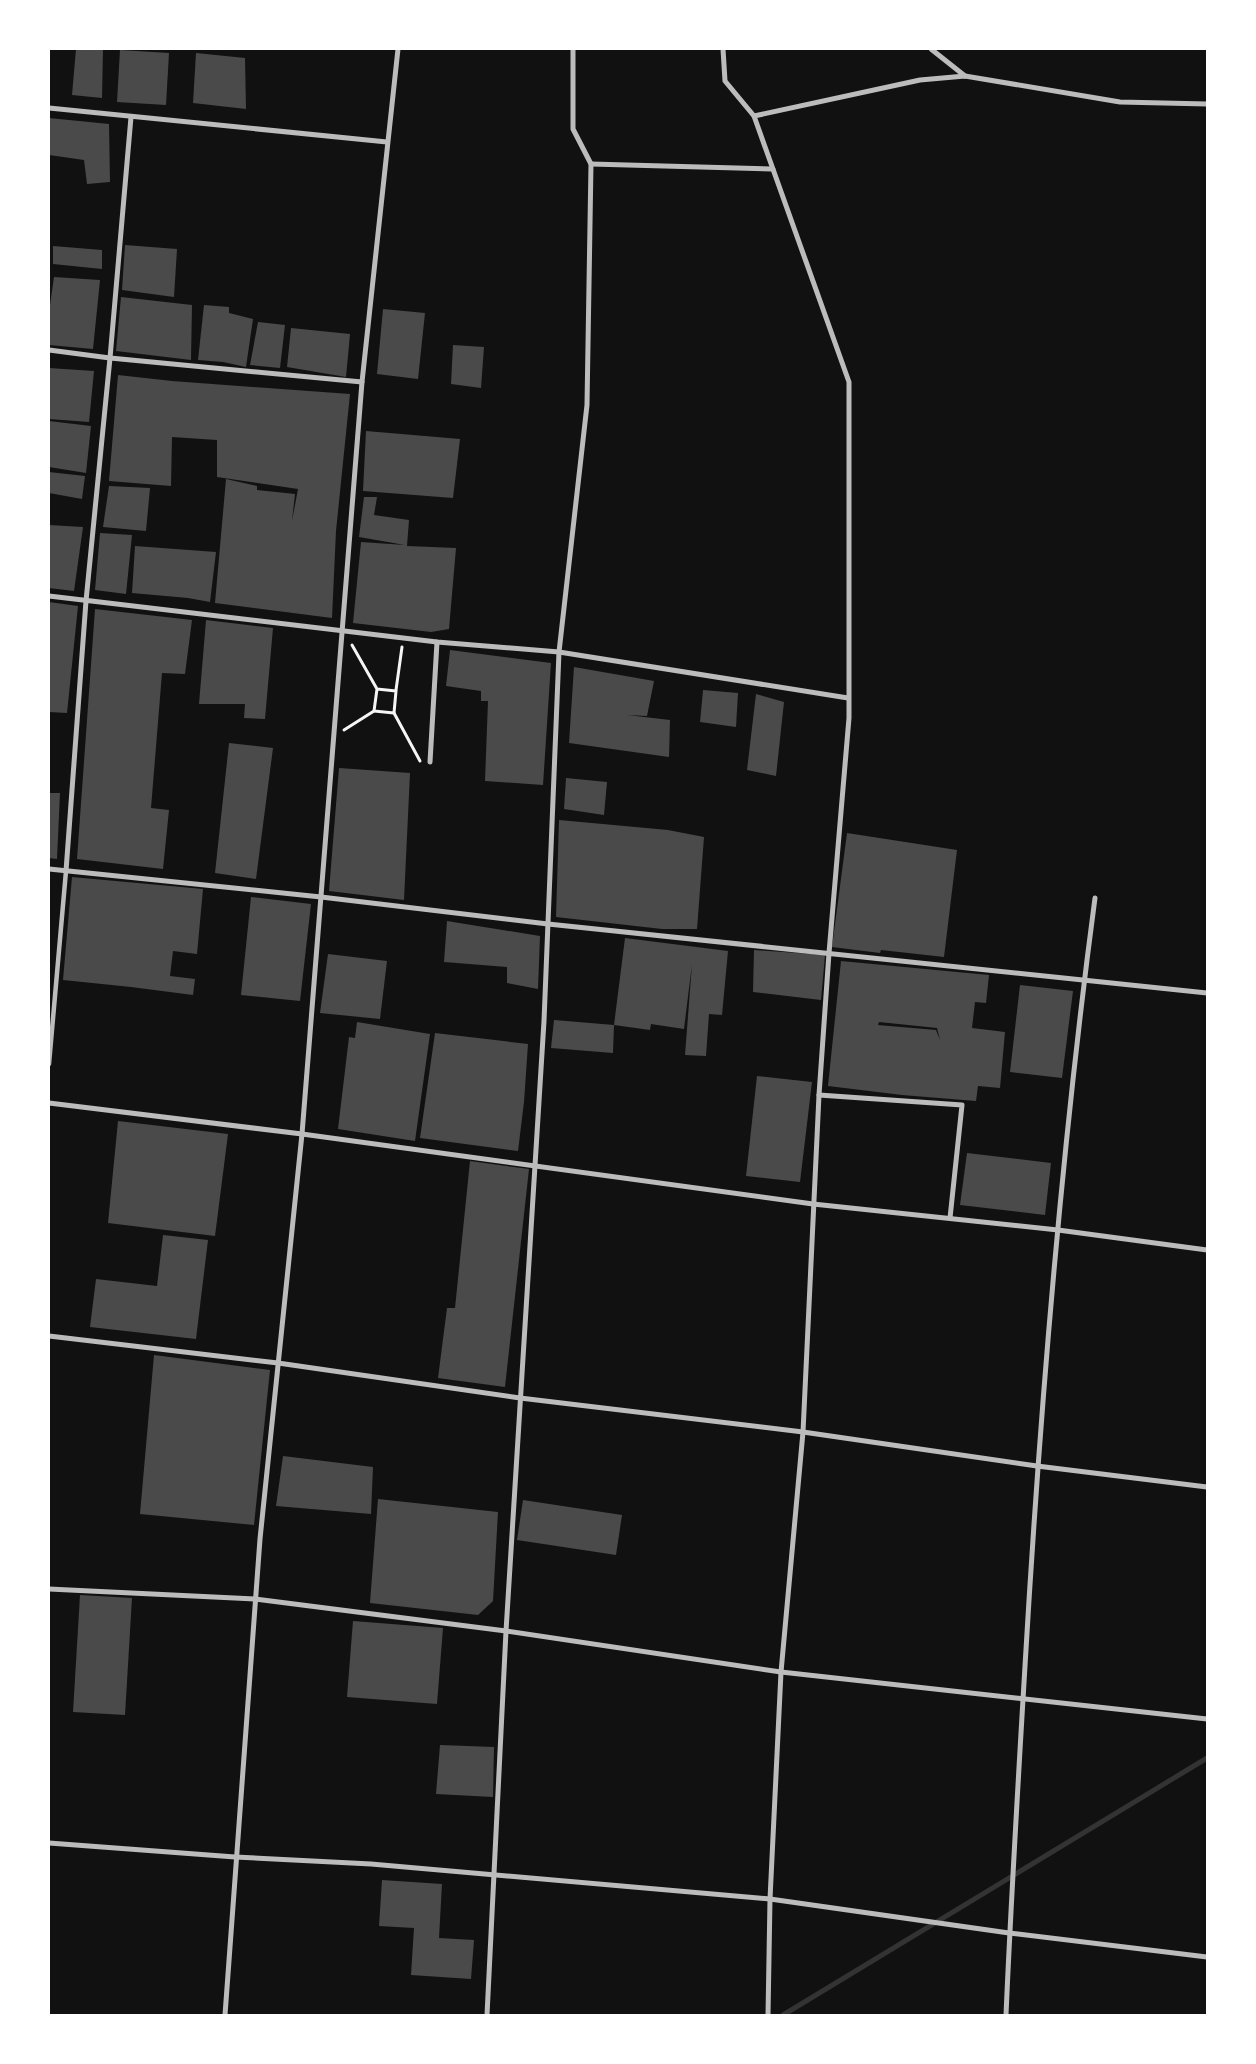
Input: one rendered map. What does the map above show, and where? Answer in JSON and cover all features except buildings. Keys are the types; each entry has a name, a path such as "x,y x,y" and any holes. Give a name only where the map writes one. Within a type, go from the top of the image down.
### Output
{"street":[{"path":"225,2015 255,1599 302,1134 362,382 398,49"},
{"path":"487,2015 506,1631 548,924 559,652 587,405 590,164 573,129 572,49"},
{"path":"723,49 725,81 754,116 848,382 849,718 819,1095 803,1432 781,1672 770,1899 768,2015"},
{"path":"931,49 966,76"},
{"path":"754,116 920,80 966,76 1120,102 1207,104"},
{"path":"49,108 388,142"},
{"path":"49,1064 66,871 86,601 131,116"},
{"path":"590,164 773,169"},
{"path":"49,350 110,358 362,382"},
{"path":"49,596 437,642 559,652 848,698"},
{"path":"430,762 437,642"},
{"path":"49,869 548,924 1207,993"},
{"path":"1006,2015 1009,1933 1037,1466 1058,1230 1094,898"},
{"path":"819,1095 962,1105 950,1218"},
{"path":"49,1103 302,1134 813,1204 1058,1230 1207,1250"},
{"path":"49,1336 278,1363 520,1398 803,1432 1037,1466 1207,1487"},
{"path":"49,1589 255,1599 506,1631 781,1672 1207,1719"},
{"path":"49,1843 235,1857 371,1864 770,1899 1009,1933 1207,1957"}],"path":[{"path":"348,638 377,689 374,711"},
{"path":"403,644 394,713 422,764"},
{"path":"377,689 396,691"},
{"path":"341,732 374,711 394,713"}],"waterway":[{"path":"783,2015 1207,1758"}]}
